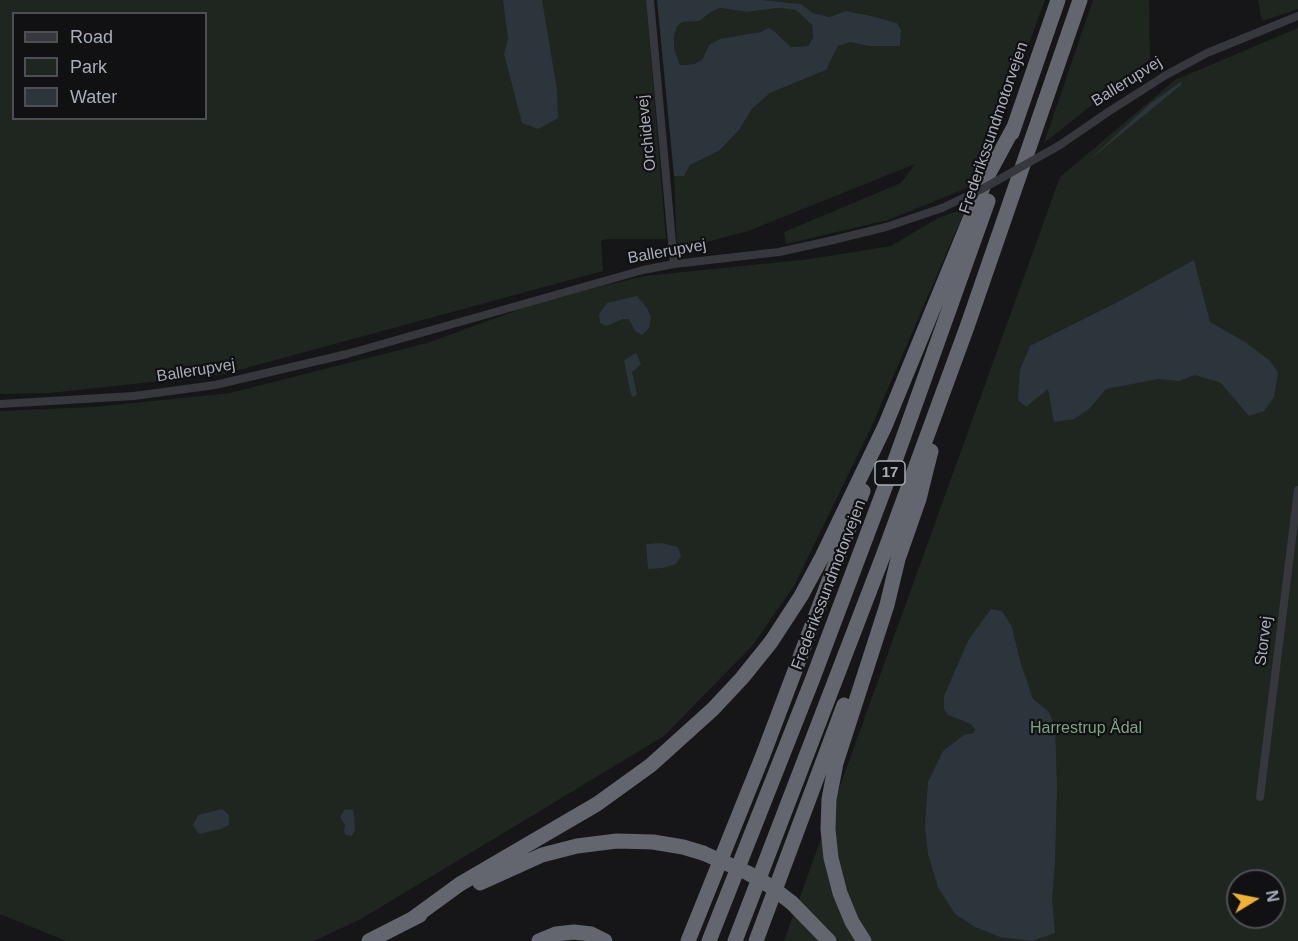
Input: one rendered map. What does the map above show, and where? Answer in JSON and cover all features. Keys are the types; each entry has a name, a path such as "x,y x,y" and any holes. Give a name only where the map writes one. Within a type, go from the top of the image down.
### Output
{"highway":[{"name":"Frederikssundmotorvejen","path":"708,941 813,678 896,458 1058,0"},
{"name":"17","path":"735,941 862,611 949,375 1080,0"},
{"path":"412,919 460,884 597,804 651,765 713,709 771,642 801,596 822,557 885,426 988,176 1015,125"},
{"path":"756,941 919,498 949,375"},
{"path":"688,941 767,744 874,462 885,426"},
{"path":"864,941 852,922 840,893 831,858 828,829 829,799 836,763 887,605 898,559"},
{"path":"369,941 510,868 542,855 577,846 617,841 653,842 682,847 703,853 748,873 792,903 829,941"},
{"path":"539,941 556,934 574,932 591,934 605,941"}],"street":[{"name":"Orchidevej","path":"650,0 674,264"},
{"name":"Ballerupvej","path":"0,404 134,396 215,385 336,356 608,279 674,264 779,252 886,227 942,208 982,189 1060,145 1108,111 1187,63 1242,37 1298,16"},
{"name":"Storvej","path":"1260,796 1298,490"}],"green space":[{"path":"0,0 646,0 666,239 601,241 603,271 224,374 50,393 0,394"},
{"path":"763,0 1045,0 977,184 888,220 786,244 784,232 901,183 915,164 748,231 677,250 674,176 684,176 690,165 719,151 739,130 752,109 770,93 826,70 838,46 850,42 869,46 900,46 901,30 896,23 846,11 829,17 813,13 801,4"},
{"path":"1093,0 1149,0 1150,59 1044,143"},
{"path":"1258,0 1298,0 1298,9 1262,21"},
{"path":"720,8 747,12 779,8 796,10 812,25 813,36 808,46 791,47 769,29 709,45 702,60 694,64 680,65 674,48 677,27 682,22 695,21"},
{"name":"Harrestrup Ådal","path":"1298,28 1298,941 784,941 1060,177 1175,80"},
{"path":"966,208 870,430 794,586 752,646 664,736 361,919 314,941 66,941 0,914 0,411 95,407 230,393 427,343 526,307 645,276 810,259 891,246 938,218"}],"water":[{"path":"503,0 542,0 557,90 558,118 538,129 522,123 504,54 508,39"},
{"path":"657,0 763,0 801,4 813,13 829,17 846,11 897,23 901,30 900,46 869,46 850,42 838,46 826,70 770,93 752,109 739,130 719,151 690,165 684,176 674,176","holes":["720,8 747,12 779,8 796,10 812,25 813,37 808,46 791,47 769,28 760,32 720,39 709,45 702,60 694,64 680,65 674,48 674,36 677,27 682,22 699,21"]},
{"path":"1181,82 1181,85 1088,161 1151,103"},
{"path":"1194,260 1210,322 1245,342 1269,360 1278,372 1274,397 1264,411 1249,416 1221,383 1195,375 1179,381 1158,379 1106,389 1089,409 1074,419 1054,422 1048,389 1026,407 1018,400 1020,370 1030,346 1116,303"},
{"path":"637,296 651,317 649,328 642,335 635,331 629,319 606,326 600,323 599,314 607,303"},
{"path":"636,353 641,364 632,372 637,394 634,397 631,395 624,360"},
{"path":"661,543 678,547 681,556 676,564 648,569 646,544"},
{"path":"991,609 1002,611 1012,627 1020,661 1033,699 1048,711 1055,726 1057,786 1052,898 1055,933 1032,941 1000,937 975,927 955,914 938,887 928,854 925,827 928,782 943,751 964,735 974,733 975,729 971,724 948,715 944,709 944,696 969,639"},
{"path":"222,809 229,815 229,825 199,834 193,825 198,815"},
{"path":"345,809 353,810 355,831 352,836 344,832 345,825 340,817"}]}
